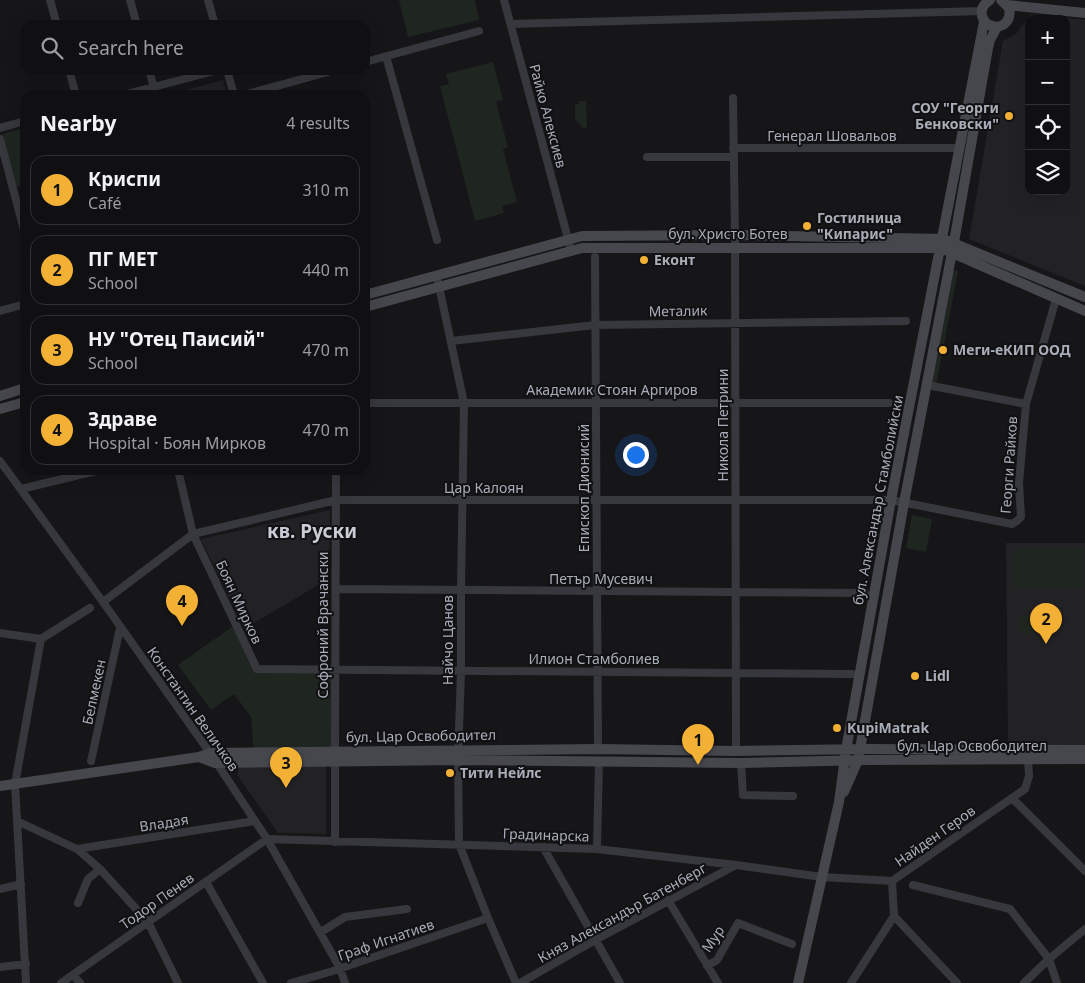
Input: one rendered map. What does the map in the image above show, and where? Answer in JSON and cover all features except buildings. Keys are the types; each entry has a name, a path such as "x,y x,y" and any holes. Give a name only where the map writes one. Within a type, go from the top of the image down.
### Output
{"street":[{"path":"50,0 56,20"},
{"path":"130,0 136,20"},
{"path":"208,0 214,20"},
{"name":"Райко Алексиев","path":"504,0 571,250"},
{"path":"1004,2 1025,7 1085,13"},
{"path":"1004,2 1009,8 1009,17"},
{"path":"511,24 985,4 984,22 990,26 997,27 1005,24 1009,17 1017,10 1025,7"},
{"name":"бул. Александър Стамболийски","path":"798,983 839,802 844,761 891,500 984,22"},
{"name":"бул. Александър Стамболийски","path":"839,802 858,760 988,48 997,27"},
{"path":"370,61 479,31"},
{"path":"386,56 437,240"},
{"path":"71,75 75,90"},
{"path":"150,75 155,90"},
{"path":"158,90 203,75"},
{"path":"228,75 233,90"},
{"path":"262,90 317,75"},
{"name":"Никола Петрини","path":"733,98 736,751"},
{"path":"0,128 20,122"},
{"path":"0,139 20,215"},
{"name":"Генерал Шовальов","path":"647,158 733,153 960,148"},
{"name":"бул. Христо Ботев","path":"370,295 568,239 595,236 735,235 942,243 1085,297"},
{"name":"бул. Христо Ботев","path":"370,306 571,250 595,247 735,248 942,243"},
{"name":"бул. Христо Ботев","path":"953,247 1056,299 1085,311"},
{"name":"Епископ Дионисий","path":"595,257 598,749"},
{"name":"Найчо Цанов","path":"436,276 464,403 461,671 458,755 459,844 488,918 518,983"},
{"name":"Георги Райков","path":"904,503 1012,524 1021,517 1019,483 1026,404 1056,299"},
{"path":"0,311 20,305"},
{"name":"Металик","path":"451,341 595,325 906,321"},
{"path":"927,385 1026,404"},
{"path":"0,396 20,390"},
{"path":"0,409 20,403"},
{"name":"Академик Стоян Аргиров","path":"370,403 890,403"},
{"name":"Константин Величков","path":"1,464 103,602 213,758 267,839 321,932 340,968 345,983"},
{"path":"21,489 79,475"},
{"name":"Боян Мирков","path":"179,475 193,534 257,669 335,670"},
{"name":"Софроний Врачански","path":"335,751 336,475"},
{"name":"Цар Калоян","path":"103,602 193,534 336,500 891,500 904,503"},
{"name":"Петър Мусевич","path":"336,589 865,593"},
{"path":"0,633 41,639 90,608"},
{"name":"Белмекен","path":"91,761 120,628"},
{"path":"26,983 15,784 41,639"},
{"name":"Илион Стамболиев","path":"335,670 852,674"},
{"name":"бул. Цар Освободител","path":"213,758 235,762 598,749 736,751 860,749 1085,750"},
{"name":"бул. Цар Освободител","path":"213,758 335,751 599,761 741,763 858,760 1085,759"},
{"path":"0,786 199,757 213,758"},
{"name":"Найден Геров","path":"822,877 892,880 1025,788 1028,784 1028,759"},
{"path":"597,849 599,761"},
{"path":"226,778 230,767 235,762"},
{"path":"741,763 743,795 793,796"},
{"path":"335,765 335,842"},
{"path":"1012,798 1083,865"},
{"path":"17,821 77,849 100,869 148,922 178,983"},
{"name":"Владая","path":"77,849 255,821"},
{"name":"Градинарска","path":"267,839 597,849 822,877"},
{"name":"Тодор Пенев","path":"61,983 267,839"},
{"path":"543,847 620,983"},
{"name":"Княз Александър Батенберг","path":"518,983 668,900 736,865"},
{"path":"78,903 88,879 100,869"},
{"path":"851,983 894,916 892,880"},
{"path":"206,882 263,983"},
{"path":"0,889 21,884"},
{"path":"913,885 1010,909 1049,959 1057,983"},
{"path":"668,900 718,983"},
{"path":"321,932 345,917 407,909"},
{"path":"894,916 952,982"},
{"name":"Граф Игнатиев","path":"291,983 488,918"},
{"name":"Мур","path":"707,966 717,960 738,923 792,944"},
{"path":"1024,983 1085,929"},
{"path":"0,967 26,964"},
{"path":"73,975 80,983"}],"shaded area":[{"path":"399,0 475,0 479,20 408,37"},
{"name":"СОУ \"Георги Бенковски\"","path":"1070,18 1085,20 1085,286 969,239 1003,41 1016,34 1025,22 1025,195 1070,195"},
{"path":"493,62 503,100 496,102 508,147 503,149 517,202 502,206 504,213 475,221 440,86 449,84 446,74"},
{"path":"223,80 226,90 186,90"},
{"path":"579,101 586,101 587,127 583,128 575,119 575,104 579,104"},
{"path":"20,129 20,186 16,187 2,134"},
{"path":"949,269 958,271 936,386 927,385"},
{"path":"330,510 329,586 318,585 244,629 201,539"},
{"path":"912,515 932,519 926,552 906,548"},
{"path":"1006,543 1085,543 1085,745 1008,745"},
{"path":"1014,550 1085,550 1085,587 1014,587"},
{"path":"1019,615 1033,616 1032,634 1019,633"},
{"path":"236,624 257,669 335,670 335,751 254,753 251,717 234,694 211,710 178,665"},
{"path":"326,760 326,834 278,833 237,775 239,762"}],"place":[{"name":"СОУ \"Георги Бенковски\"","path":"1009,116"},
{"name":"Гостилница \"Кипарис\"","path":"807,226"},
{"name":"Еконт","path":"644,260"},
{"name":"Меги-еКИП ООД","path":"943,350"},
{"name":"Здраве","path":"182,626"},
{"name":"ПГ МЕТ","path":"1046,644"},
{"name":"Lidl","path":"915,676"},
{"name":"KupiMatrak","path":"837,728"},
{"name":"Криспи","path":"698,765"},
{"name":"Тити Нейлс","path":"450,773"},
{"name":"НУ \"Отец Паисий\"","path":"286,788"}],"district":[{"name":"кв. Руски","path":"312,531"}]}
